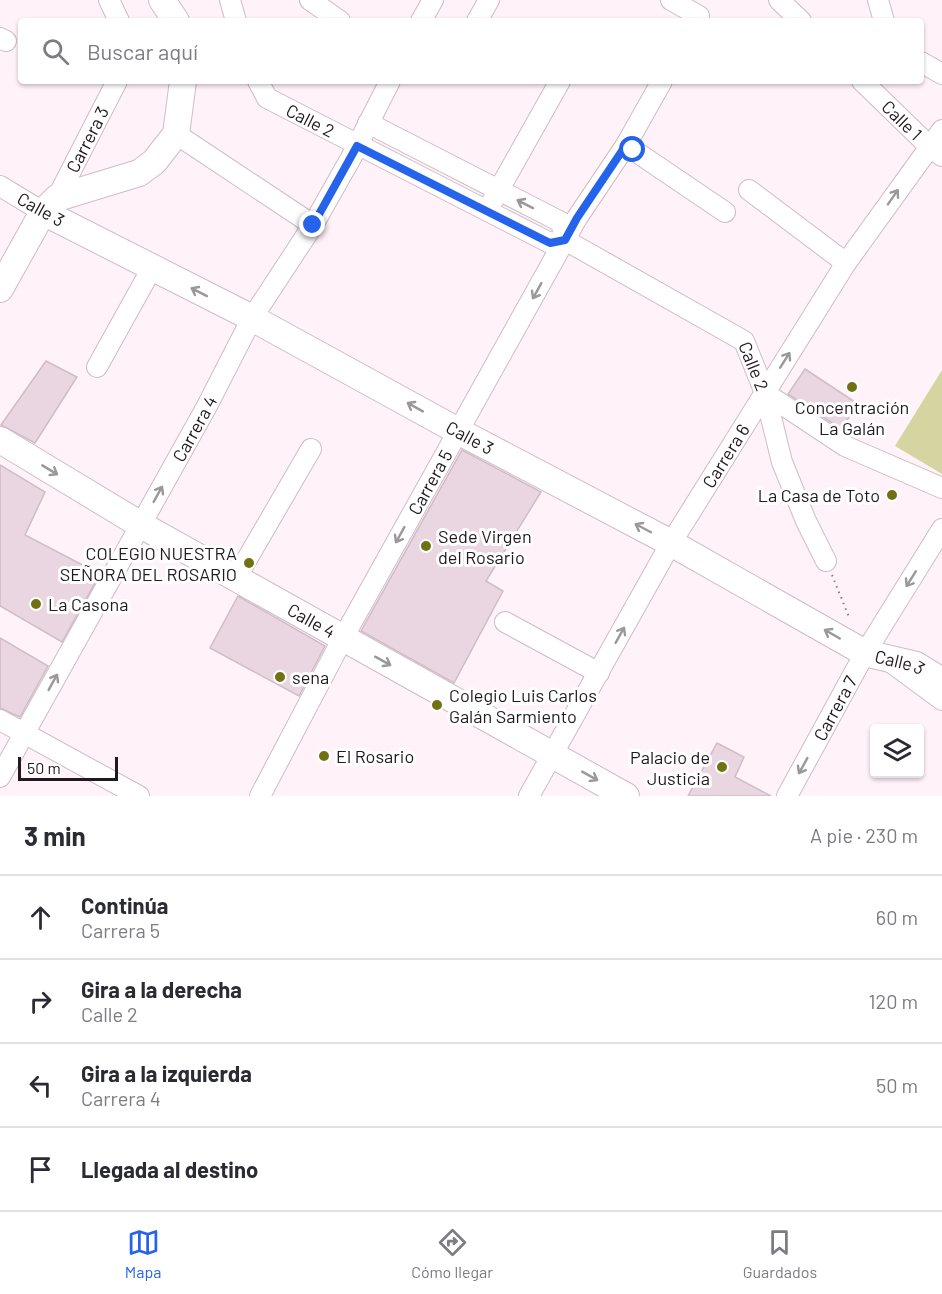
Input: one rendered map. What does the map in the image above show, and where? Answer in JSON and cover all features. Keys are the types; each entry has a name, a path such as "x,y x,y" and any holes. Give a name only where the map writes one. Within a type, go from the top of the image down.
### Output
{"main road":[{"path":"162,0 174,18"},
{"path":"50,205 139,174 154,162 176,134 183,84"},
{"name":"Calle 3","path":"50,205 152,268 252,318 458,431 672,543 874,655 916,665 942,681"},
{"name":"Carrera 3","path":"0,289 50,205"},
{"name":"Calle 4","path":"0,440 141,525 626,796"}],"street":[{"path":"109,0 118,18"},
{"path":"230,0 235,18"},
{"path":"309,0 336,18"},
{"path":"423,18 433,0"},
{"path":"479,18 489,0"},
{"path":"671,0 701,12"},
{"path":"779,0 798,18"},
{"path":"878,0 883,18"},
{"path":"924,64 942,74"},
{"name":"Carrera 3","path":"50,205 115,84"},
{"name":"Calle 2","path":"260,84 267,98 357,146 550,243 565,240 744,341 765,393 845,446 942,488"},
{"name":"Carrera 4","path":"0,777 207,406 252,318 313,225 388,84"},
{"path":"487,211 565,84"},
{"name":"Carrera 5","path":"260,796 343,638 577,218 626,145 660,84"},
{"name":"Calle 1","path":"865,84 936,151"},
{"name":"Calle 2","path":"368,123 561,222 565,240"},
{"name":"Carrera 6","path":"530,796 672,543 846,263 936,151 942,130"},
{"path":"176,134 313,225"},
{"path":"626,145 725,212"},
{"name":"Calle 3","path":"0,186 50,205"},
{"path":"749,190 846,263"},
{"path":"97,367 152,268"},
{"path":"765,393 782,462 806,521 826,561"},
{"path":"236,578 310,449"},
{"name":"Carrera 7","path":"787,796 874,655 942,532"},
{"path":"505,622 599,673"},
{"path":"874,655 942,700"},
{"path":"0,720 139,796"}],"path":[{"path":"826,561 849,617"}],"green space":[{"path":"942,370 942,474 895,446"}],"building":[{"path":"46,361 77,377 35,443 1,425"},
{"path":"805,369 858,404 841,429 788,394"},
{"path":"462,450 541,492 486,581 503,591 454,683 361,631"},
{"name":"La Casona","path":"0,465 45,492 25,535 100,574 62,642 0,606"},
{"name":"sena","path":"238,596 325,646 299,696 210,648"},
{"path":"0,638 48,666 20,717 0,708"},
{"name":"Palacio de Justicia","path":"717,743 744,757 735,777 771,796 688,796"}],"place":[{"name":"Concentración La Galán","path":"852,387"},
{"name":"La Casa de Toto","path":"892,495"},
{"name":"Sede Virgen del Rosario","path":"426,546"},
{"name":"COLEGIO NUESTRA SEÑORA DEL ROSARIO","path":"249,563"},
{"name":"La Casona","path":"36,604"},
{"name":"sena","path":"280,677"},
{"name":"Colegio Luis Carlos Galán Sarmiento","path":"437,705"},
{"name":"El Rosario","path":"324,756"},
{"name":"Palacio de Justicia","path":"722,767"}],"route":[{"path":"313,225 357,146 550,243 565,240 626,145 633,150"}]}
